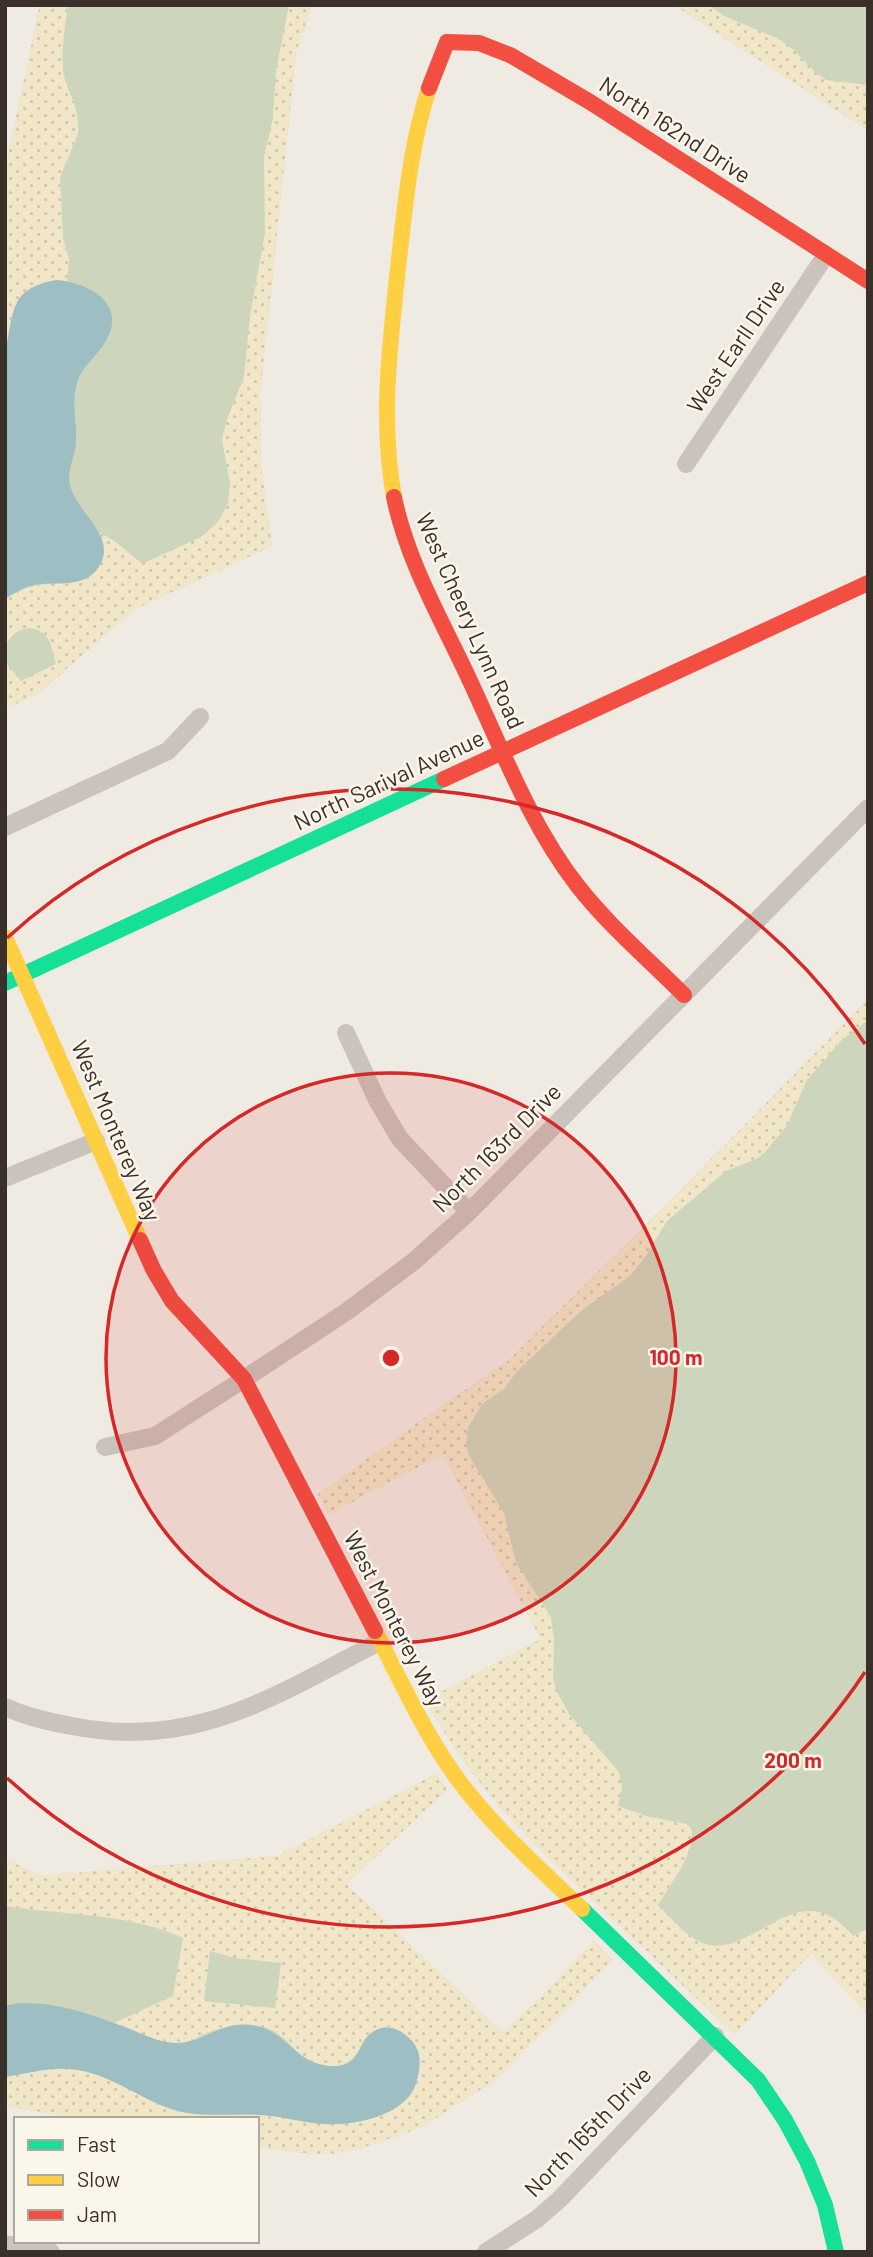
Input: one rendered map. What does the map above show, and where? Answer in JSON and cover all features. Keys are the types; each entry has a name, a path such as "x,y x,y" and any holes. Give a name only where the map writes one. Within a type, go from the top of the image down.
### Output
{"street":[{"name":"North 162nd Drive","path":"447,42 479,43 510,55 590,102 868,281"},
{"name":"West Cheery Lynn Road","path":"447,42 431,77 419,120 407,185 386,387 389,463 403,534 503,751 558,859 578,887 684,995"},
{"name":"West Earll Drive","path":"686,464 826,255"},
{"name":"North Sarival Avenue","path":"5,983 868,583"},
{"path":"5,827 168,751 200,717"},
{"name":"North 163rd Drive","path":"105,1447 155,1436 346,1312 402,1270 469,1212 868,808"},
{"name":"West Monterey Way","path":"5,937 153,1271 172,1301 244,1379 431,1740 480,1809 758,2080 790,2125 816,2177 833,2232 836,2252"},
{"path":"346,1033 400,1139 469,1212"},
{"path":"5,1178 96,1141"},
{"path":"5,1707 42,1720 93,1731 134,1733 186,1728 213,1722 267,1700 379,1642"},
{"name":"North 165th Drive","path":"486,2252 516,2234 560,2199 715,2036"},
{"path":"5,2245 51,2252"}],"green space":[{"path":"40,5 312,5 296,52 260,394 261,467 272,546 133,610 39,693 5,709 5,170"},
{"path":"674,5 868,5 868,130"},
{"path":"868,1000 868,2015 811,1953 735,2034 514,1822 459,1754 426,1700 541,1639 443,1454 438,1408 506,1363"},
{"path":"436,1774 447,1790 346,1884 503,2033 594,1941 613,1960 495,2080 422,2127 368,2146 331,2154 259,2147 259,2117 73,2117 5,2106 5,1859 42,1876 277,1856"}],"sand":[{"path":"40,5 68,5 63,41 63,69 76,110 78,134 60,177 63,238 69,259 67,281 56,280 12,314 5,353 5,170"},
{"path":"289,5 312,5 296,52 260,394 261,467 272,546 133,610 39,693 5,709 5,651 7,664 21,681 56,664 48,639 34,629 28,628 16,633 5,649 5,599 32,587 62,584 102,539 99,532 116,542 142,564 201,537 217,523 228,504 230,483 222,440 226,422 244,377 250,316 265,233 264,157 273,118 276,71"},
{"path":"674,5 708,5 724,16 779,39 826,80 868,85 868,130"},
{"path":"868,1000 868,1020 842,1040 807,1080 786,1127 765,1152 756,1159 726,1171 667,1221 631,1275 581,1311 518,1370 504,1389 482,1404 468,1428 468,1454 504,1513 516,1563 551,1617 554,1640 553,1679 557,1692 569,1714 619,1772 622,1788 618,1806 646,1816 686,1824 691,1828 692,1837 686,1857 658,1905 688,1934 709,1945 727,1945 797,1913 815,1911 833,1918 853,1936 868,1928 868,2015 811,1953 735,2034 514,1822 459,1754 426,1700 541,1639 443,1454 328,1515 318,1494 506,1363"},
{"path":"436,1774 447,1790 346,1884 503,2033 594,1941 613,1960 495,2080 422,2127 368,2146 331,2154 259,2147 259,2117 73,2117 5,2106 5,2077 42,2070 79,2070 117,2083 177,2111 199,2115 255,2114 317,2123 349,2123 391,2111 411,2095 417,2074 413,2042 399,2030 387,2027 378,2029 347,2062 337,2066 324,2066 304,2057 281,2036 263,2027 219,2029 189,2041 171,2043 114,2023 173,1996 183,1938 118,1919 5,1906 5,1859 42,1876 277,1856","holes":["210,1951 235,1958 281,1963 275,2008 204,2001"]}],"water":[{"path":"56,280 91,290 108,305 112,314 112,326 107,339 77,383 74,397 76,446 69,478 77,500 98,531 104,552 101,563 88,578 71,583 30,586 5,599 5,353 13,315 21,297 40,284"},
{"path":"19,2003 72,2009 170,2043 187,2042 234,2025 257,2026 275,2034 306,2058 331,2066 344,2065 353,2060 364,2041 374,2031 392,2028 404,2034 416,2046 420,2060 419,2071 413,2090 405,2101 380,2116 350,2123 322,2124 267,2116 186,2112 163,2106 104,2077 78,2070 51,2069 5,2077 5,2006"}],"traffic: fast":[{"path":"5,983 444,779"},
{"path":"582,1909 758,2080 785,2120 807,2161 825,2205 836,2252"}],"traffic: slow":[{"path":"394,497 387,411 390,354 409,177 429,88"},
{"path":"5,937 140,1240"},
{"path":"375,1631 428,1733 452,1772 507,1837 582,1909"}],"traffic: jam":[{"path":"429,88 447,42 479,43 510,55 590,102 868,281"},
{"path":"394,497 406,540 423,582 514,778 543,833 589,900 684,995"},
{"path":"444,779 868,583"},
{"path":"140,1240 172,1301 244,1379 375,1631"}]}
